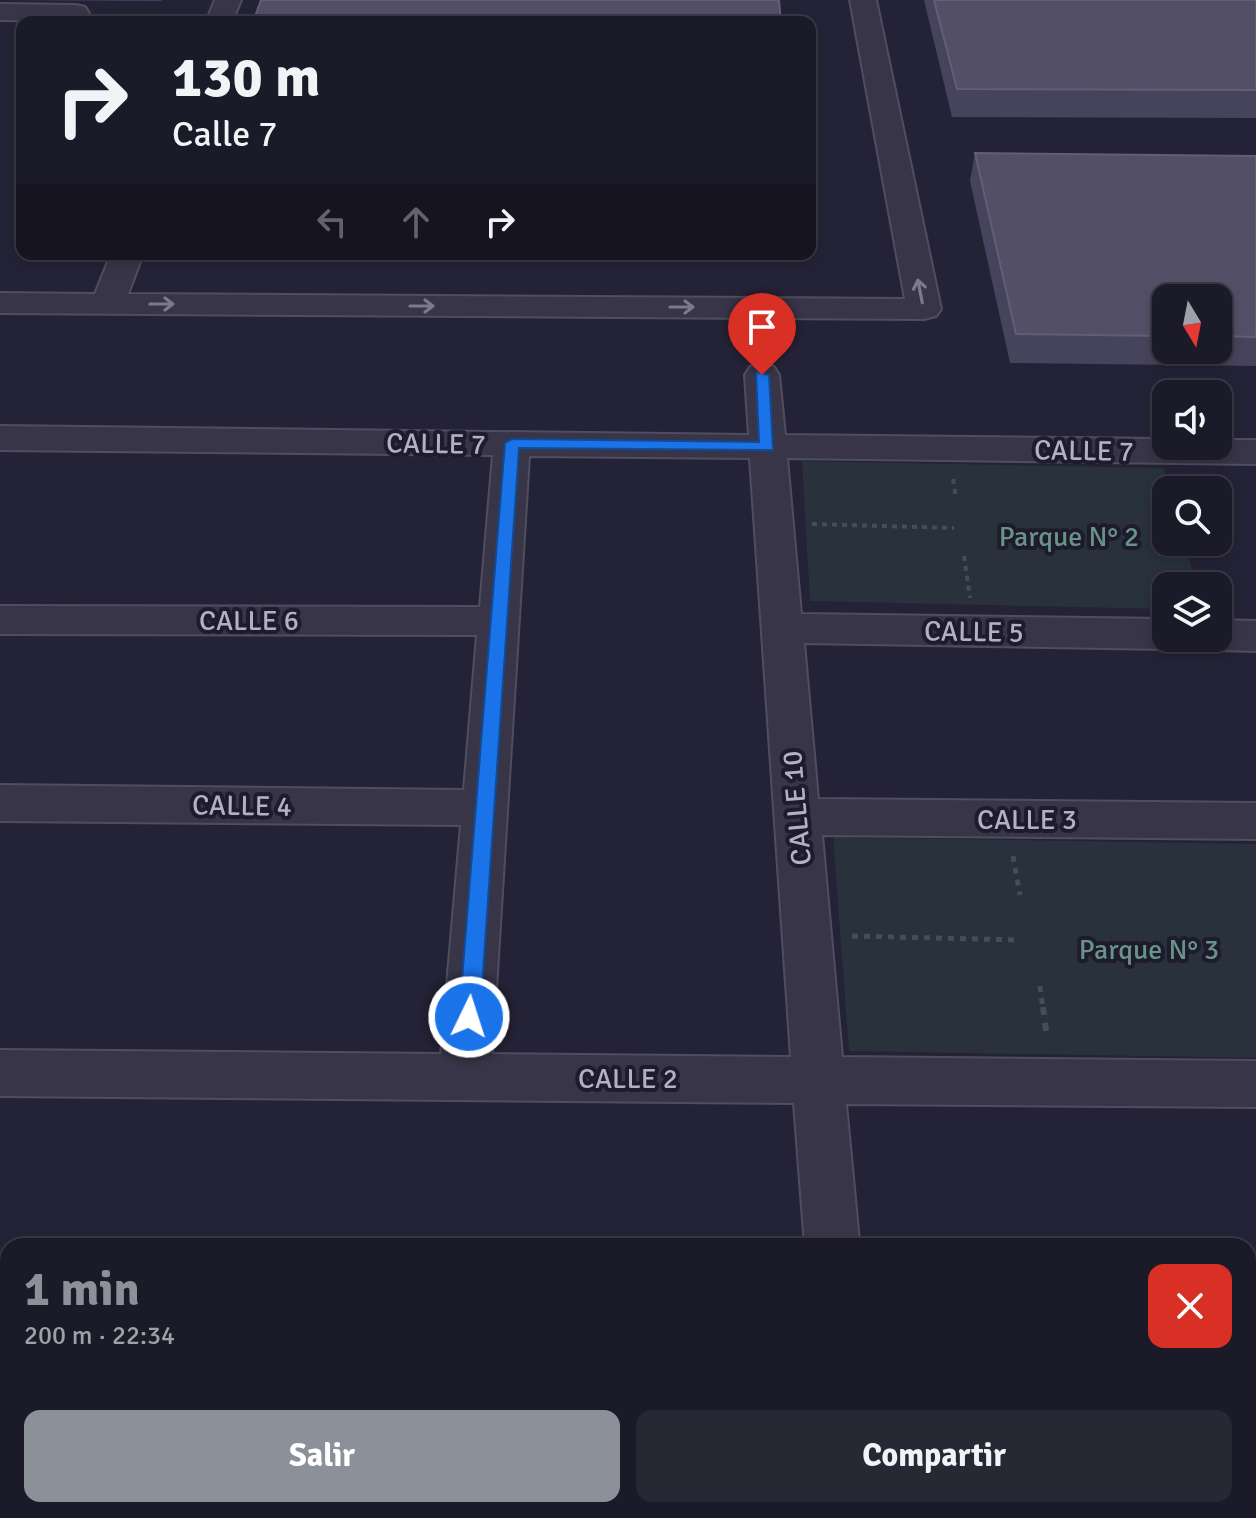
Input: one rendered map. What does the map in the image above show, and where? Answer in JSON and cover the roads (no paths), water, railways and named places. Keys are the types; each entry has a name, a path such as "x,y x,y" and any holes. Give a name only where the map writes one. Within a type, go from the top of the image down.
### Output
{"street":[{"path":"0,287 111,296 924,309 863,0"},
{"path":"0,12 76,13"},
{"path":"111,296 125,260"},
{"path":"0,303 111,296"},
{"name":"CALLE 10","path":"762,375 831,1238"},
{"name":"CALLE 7","path":"0,438 1256,452"},
{"path":"465,1077 512,443"},
{"name":"CALLE 6","path":"0,620 499,621"},
{"name":"CALLE 5","path":"782,628 1152,634"},
{"path":"1232,635 1256,636"},
{"name":"CALLE 4","path":"0,803 485,808"},
{"name":"CALLE 3","path":"797,817 1256,821"},
{"name":"CALLE 2","path":"0,1073 1256,1084"}],"park label":[{"name":"Parque N° 2","path":"1069,536"},
{"name":"Parque N° 3","path":"1149,949"}]}
